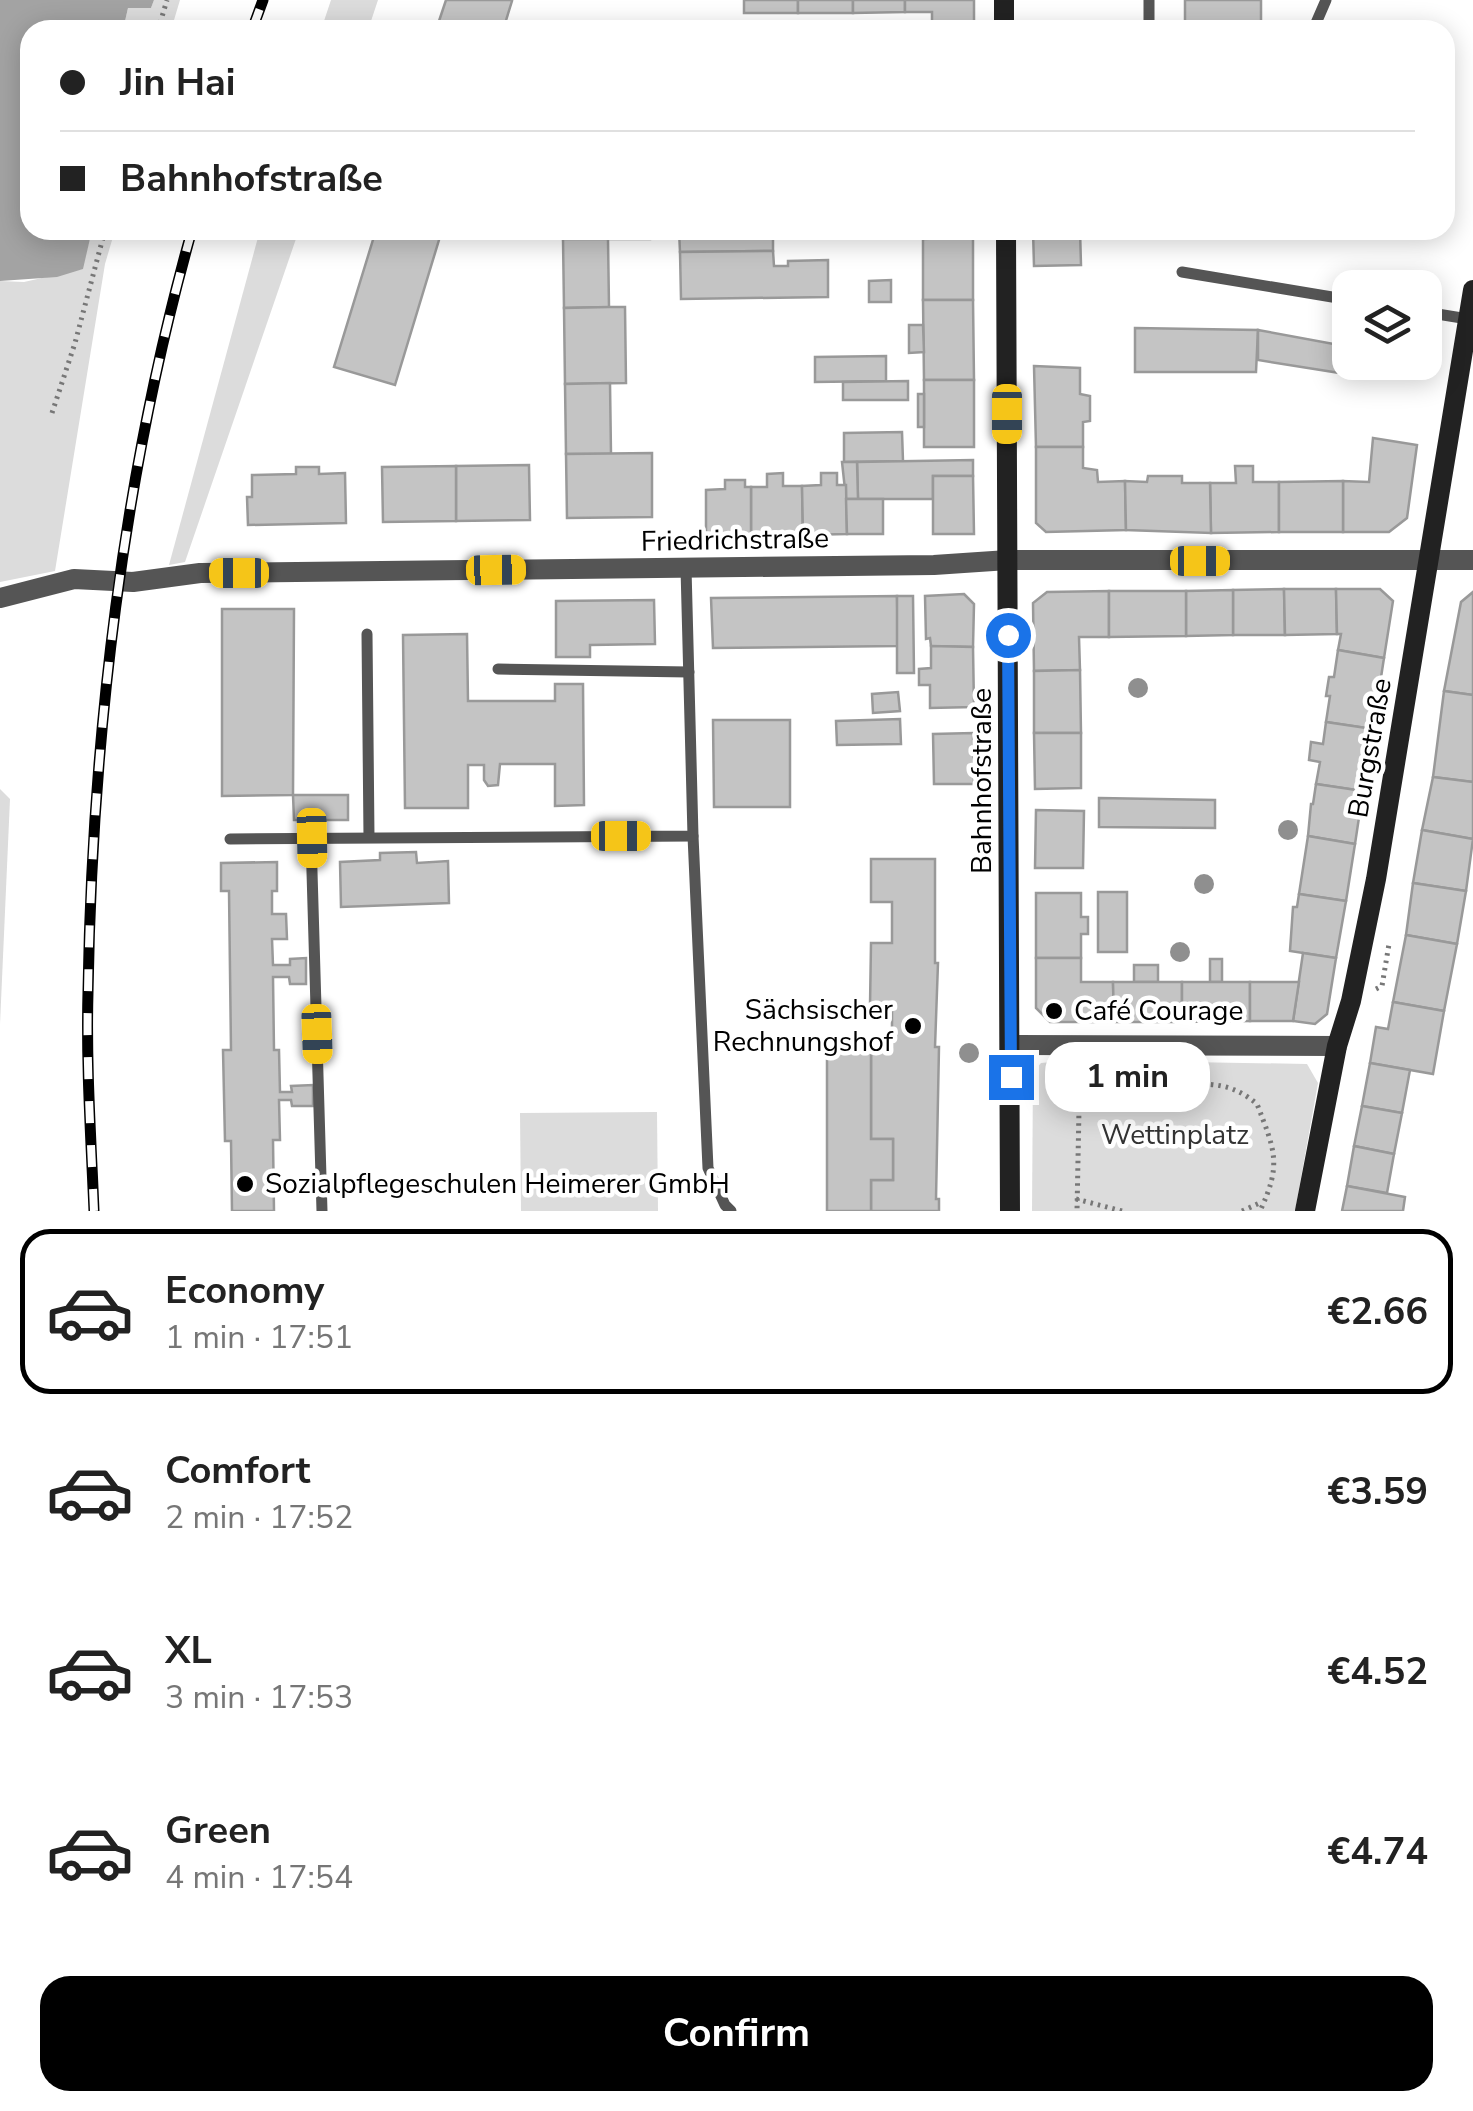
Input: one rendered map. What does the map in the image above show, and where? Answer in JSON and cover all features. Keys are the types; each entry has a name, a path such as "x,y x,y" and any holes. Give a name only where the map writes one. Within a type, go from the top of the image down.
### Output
{"main road":[{"name":"Bahnhofstraße","path":"1006,240 1010,1211"},
{"name":"Burgstraße","path":"1305,1211 1337,1046 1351,1000 1376,878 1473,290"}],"street":[{"name":"Friedrichstraße","path":"0,598 74,579 133,582 200,573 934,565 1008,560 1473,560"},
{"path":"1011,1045 1337,1046"}],"lane":[{"path":"1182,272 1332,297"},
{"path":"1442,315 1468,319"},
{"path":"686,568 708,1168 724,1205 732,1211"},
{"path":"367,634 369,837"},
{"path":"498,669 689,672"},
{"path":"230,839 693,836"},
{"path":"312,838 322,1211"}],"path":[{"path":"52,413 102,240"},
{"path":"1053,1045 1078,1109 1077,1211"},
{"path":"1078,1109 1112,1097 1163,1087 1200,1084 1234,1089 1257,1104 1274,1157 1274,1180 1260,1211"},
{"path":"1076,1199 1122,1211"},
{"path":"1242,1211 1264,1201"}],"green space":[{"path":"154,0 180,0 174,20 125,20 128,8 151,8"},
{"path":"331,0 378,0 371,20 324,20"},
{"path":"89,240 112,240 55,571 0,582 0,281 24,282 82,269"},
{"path":"257,240 296,240 185,562 169,565"},
{"path":"0,789 10,799 0,1024"},
{"name":"Wettinplatz","path":"1075,1060 1307,1064 1318,1083 1295,1211 1032,1211 1033,1072 1041,1063"},
{"path":"657,1112 658,1211 521,1211 520,1113"}],"shaded area":[{"path":"0,0 154,0 151,8 128,8 125,20 20,20 20,240 90,240 83,269 57,277 0,281"}],"building":[{"path":"446,0 512,1 506,20 439,20"},
{"path":"744,0 798,0 798,13 744,13"},
{"path":"798,0 853,0 853,13 798,13"},
{"path":"853,0 905,0 905,12 853,13"},
{"path":"905,0 974,0 974,20 932,20 932,12 905,12"},
{"path":"1185,0 1261,0 1261,20 1185,20"},
{"path":"373,240 439,240 395,385 334,367"},
{"path":"563,240 608,240 609,307 564,308"},
{"path":"679,240 773,240 773,251 680,252"},
{"path":"923,240 973,240 973,300 923,300"},
{"path":"1033,240 1080,240 1081,265 1034,266"},
{"path":"773,251 774,266 788,266 788,261 828,260 828,297 681,299 680,252"},
{"path":"891,280 891,302 869,302 869,281"},
{"path":"923,300 973,300 974,380 924,380"},
{"path":"625,307 626,383 565,384 564,308"},
{"path":"909,325 923,325 924,352 909,353"},
{"path":"1135,328 1258,330 1256,372 1135,372"},
{"path":"1258,330 1332,344 1332,372 1258,360"},
{"path":"886,356 886,381 815,382 815,357"},
{"path":"1034,366 1080,368 1080,394 1090,396 1090,421 1083,422 1083,447 1036,447"},
{"path":"924,380 974,380 974,447 924,447"},
{"path":"908,381 908,400 843,400 843,382"},
{"path":"610,383 611,454 566,454 565,384"},
{"path":"918,394 924,394 924,427 918,427"},
{"path":"902,432 903,461 844,462 844,433"},
{"path":"1373,438 1417,445 1407,518 1389,532 1343,532 1343,481 1369,482"},
{"path":"1036,447 1083,447 1083,468 1097,470 1098,482 1125,481 1126,530 1046,532 1036,523"},
{"path":"652,453 652,517 567,518 566,454"},
{"path":"973,460 973,476 933,476 933,499 858,499 857,462"},
{"path":"842,462 857,462 858,499 846,499"},
{"path":"529,465 530,520 456,521 456,466"},
{"path":"456,466 456,521 383,522 382,467"},
{"path":"1235,466 1253,466 1253,482 1279,482 1279,532 1211,533 1210,483 1236,483"},
{"path":"296,467 319,467 319,474 345,473 346,523 248,525 247,497 252,497 252,475 296,474"},
{"path":"783,473 783,486 802,486 803,535 751,536 751,487 767,487 767,474"},
{"path":"821,473 837,473 837,485 846,485 847,534 803,535 802,486 821,485"},
{"path":"933,476 973,476 974,534 933,534"},
{"path":"1148,476 1182,476 1182,483 1210,483 1211,533 1126,530 1125,481 1147,482"},
{"path":"725,480 745,480 745,487 751,487 751,536 706,536 706,490 725,489"},
{"path":"1343,481 1343,532 1279,532 1279,482"},
{"path":"846,499 883,499 883,534 847,534"},
{"path":"1284,589 1285,635 1233,635 1233,590"},
{"path":"1284,589 1336,589 1337,634 1285,635"},
{"path":"1336,589 1380,589 1393,601 1384,658 1338,650 1341,634 1337,634"},
{"path":"1233,590 1233,635 1186,636 1186,591"},
{"path":"1109,591 1109,637 1079,637 1080,670 1034,671 1033,603 1047,592"},
{"path":"1109,591 1186,591 1186,636 1109,637"},
{"path":"1473,592 1473,695 1444,691 1461,602"},
{"path":"964,594 974,604 973,647 931,646 930,638 926,639 925,596"},
{"path":"897,596 898,646 713,648 711,598"},
{"path":"897,596 913,596 914,673 897,673"},
{"path":"654,600 655,644 590,645 590,657 556,657 556,601"},
{"path":"222,609 294,609 293,795 222,796"},
{"path":"467,634 468,701 555,701 555,684 583,684 584,805 555,806 555,764 500,764 498,785 488,786 484,765 468,765 468,808 405,808 403,635"},
{"path":"931,646 973,647 974,707 930,708 930,685 919,685 919,669 931,668"},
{"path":"1338,650 1384,658 1373,729 1326,722 1329,677 1334,677"},
{"path":"1080,670 1081,733 1034,733 1034,671"},
{"path":"1444,691 1473,695 1473,782 1433,777"},
{"path":"898,692 900,711 873,713 872,694"},
{"path":"900,719 901,744 837,745 836,721"},
{"path":"713,720 790,720 790,807 714,807"},
{"path":"1326,722 1373,729 1363,791 1316,784 1320,762 1309,760 1311,742 1323,744"},
{"path":"973,733 974,784 934,784 933,734"},
{"path":"1034,733 1081,733 1081,788 1035,789"},
{"path":"1433,777 1473,782 1473,839 1422,830"},
{"path":"1316,784 1363,791 1355,844 1308,836"},
{"path":"293,795 348,795 348,820 294,820"},
{"path":"1099,798 1215,800 1215,828 1099,827"},
{"path":"1036,810 1084,811 1083,868 1035,868"},
{"path":"1422,830 1473,839 1466,891 1413,883"},
{"path":"1308,836 1355,844 1346,901 1299,894"},
{"path":"416,852 417,863 448,861 449,903 341,907 340,862 380,860 380,853"},
{"name":"Sächsischer Rechnungshof","path":"871,859 935,859 939,1211 871,1211 871,1180 893,1180 893,1139 871,1139 871,1047 892,1047 892,1006 870,1006 871,943 892,943 892,902 871,902"},
{"path":"277,862 272,914 286,914 287,939 272,939 273,965 290,965 290,959 306,958 306,984 290,984 289,977 273,977 274,1050 279,1050 280,1092 292,1092 291,1086 313,1085 313,1106 292,1106 291,1100 279,1100 280,1140 273,1140 274,1211 232,1211 231,1141 225,1141 223,1050 231,1050 229,891 221,891 221,863"},
{"path":"1413,883 1466,891 1457,944 1406,935"},
{"path":"1098,892 1127,892 1127,952 1098,952"},
{"path":"1036,893 1081,893 1081,917 1088,917 1088,934 1081,934 1081,958 1036,958"},
{"path":"1299,894 1346,901 1336,958 1290,951 1293,907 1297,907"},
{"path":"1406,935 1457,944 1444,1011 1393,1002"},
{"path":"1303,953 1336,958 1327,1014 1315,1024 1293,1021"},
{"path":"1036,958 1081,958 1081,982 1113,982 1114,1022 1050,1022 1036,1008"},
{"path":"1210,959 1222,959 1222,982 1210,982"},
{"path":"1134,965 1158,965 1158,982 1134,982"},
{"path":"1113,982 1182,982 1182,1022 1114,1022"},
{"path":"1182,982 1250,982 1250,1021 1182,1022"},
{"path":"1250,982 1299,982 1293,1021 1250,1021"},
{"path":"1393,1002 1444,1011 1433,1074 1370,1063 1376,1027 1388,1029"},
{"path":"827,1047 871,1047 871,1139 893,1139 893,1180 871,1180 871,1211 827,1211"},
{"path":"1370,1063 1410,1070 1402,1113 1362,1106"},
{"path":"1362,1106 1402,1113 1394,1154 1354,1146"},
{"path":"1354,1146 1394,1154 1387,1193 1347,1186"},
{"path":"1347,1186 1405,1197 1403,1211 1342,1211"}],"railway":[{"path":"256,20 263,0"},
{"path":"94,1211 88,992 104,704 147,416 189,240"}],"place":[{"name":"Café Courage","path":"1054,1011"},
{"name":"Sächsischer Rechnungshof","path":"913,1026"},
{"name":"Sozialpflegeschulen Heimerer GmbH","path":"245,1184"}],"route":[{"path":"1008,635 1011,1077"}]}
